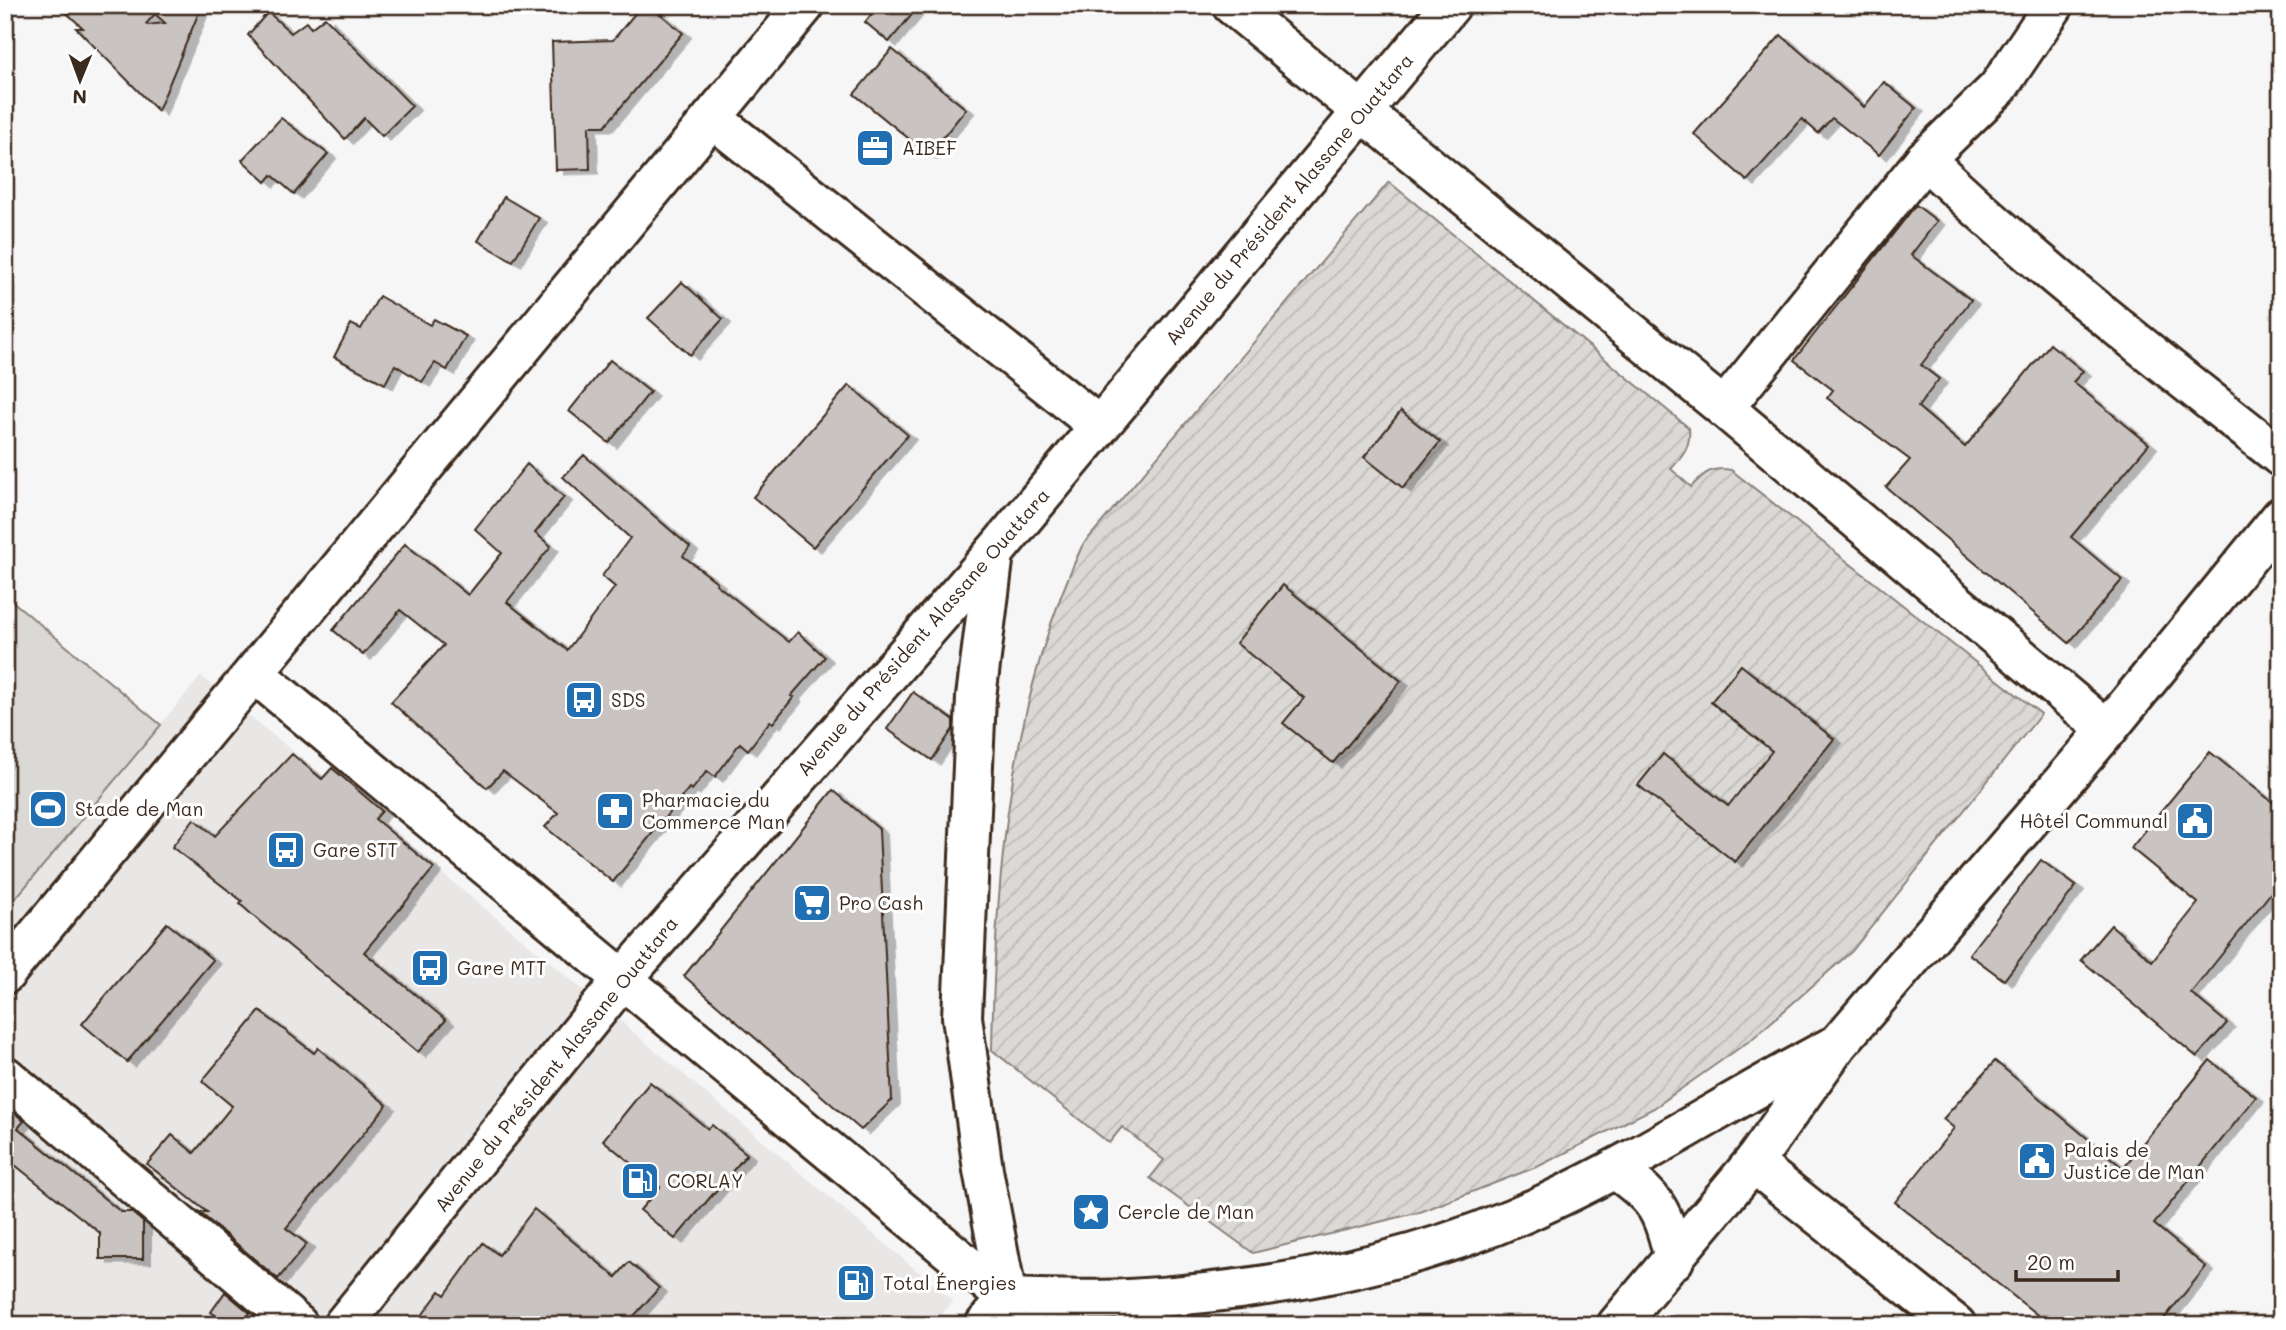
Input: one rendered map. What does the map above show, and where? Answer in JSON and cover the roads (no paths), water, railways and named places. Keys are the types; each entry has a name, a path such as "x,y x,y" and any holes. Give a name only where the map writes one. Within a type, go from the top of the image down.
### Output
{"street":[{"path":"5,974 805,5"},
{"path":"1232,5 1724,408 2107,730"},
{"name":"Avenue du Président Alassane Ouattara","path":"343,1325 623,979 993,553 1451,5"},
{"path":"1724,408 1926,159 1998,88 2054,5"},
{"path":"712,118 1098,425"},
{"path":"1926,159 1976,208 2281,457"},
{"path":"1617,1325 1753,1163 1838,1044 2107,730 2281,517"},
{"path":"993,553 976,697 962,1017 983,1170 996,1312"},
{"path":"254,673 623,979 996,1312 1039,1325"},
{"path":"996,1312 1225,1290 1327,1273 1451,1242 1550,1202 1838,1044"},
{"path":"5,1076 298,1325"},
{"path":"1753,1163 1956,1325"},
{"path":"1614,1169 1641,1187 1656,1202 1666,1222 1674,1260"}],"place":[{"name":"AIBEF","path":"875,148"},
{"name":"SDS","path":"584,700"},
{"name":"Stade de Man","path":"48,809"},
{"name":"Pharmacie du Commerce Man","path":"615,811"},
{"name":"Hôtel Communal","path":"2195,821"},
{"name":"Gare STT","path":"286,850"},
{"name":"Pro Cash","path":"812,903"},
{"name":"Gare MTT","path":"430,968"},
{"name":"Palais de Justice de Man","path":"2037,1161"},
{"name":"CORLAY","path":"640,1181"},
{"name":"Cercle de Man","path":"1091,1212"},
{"name":"Total Énergies","path":"856,1283"}]}
